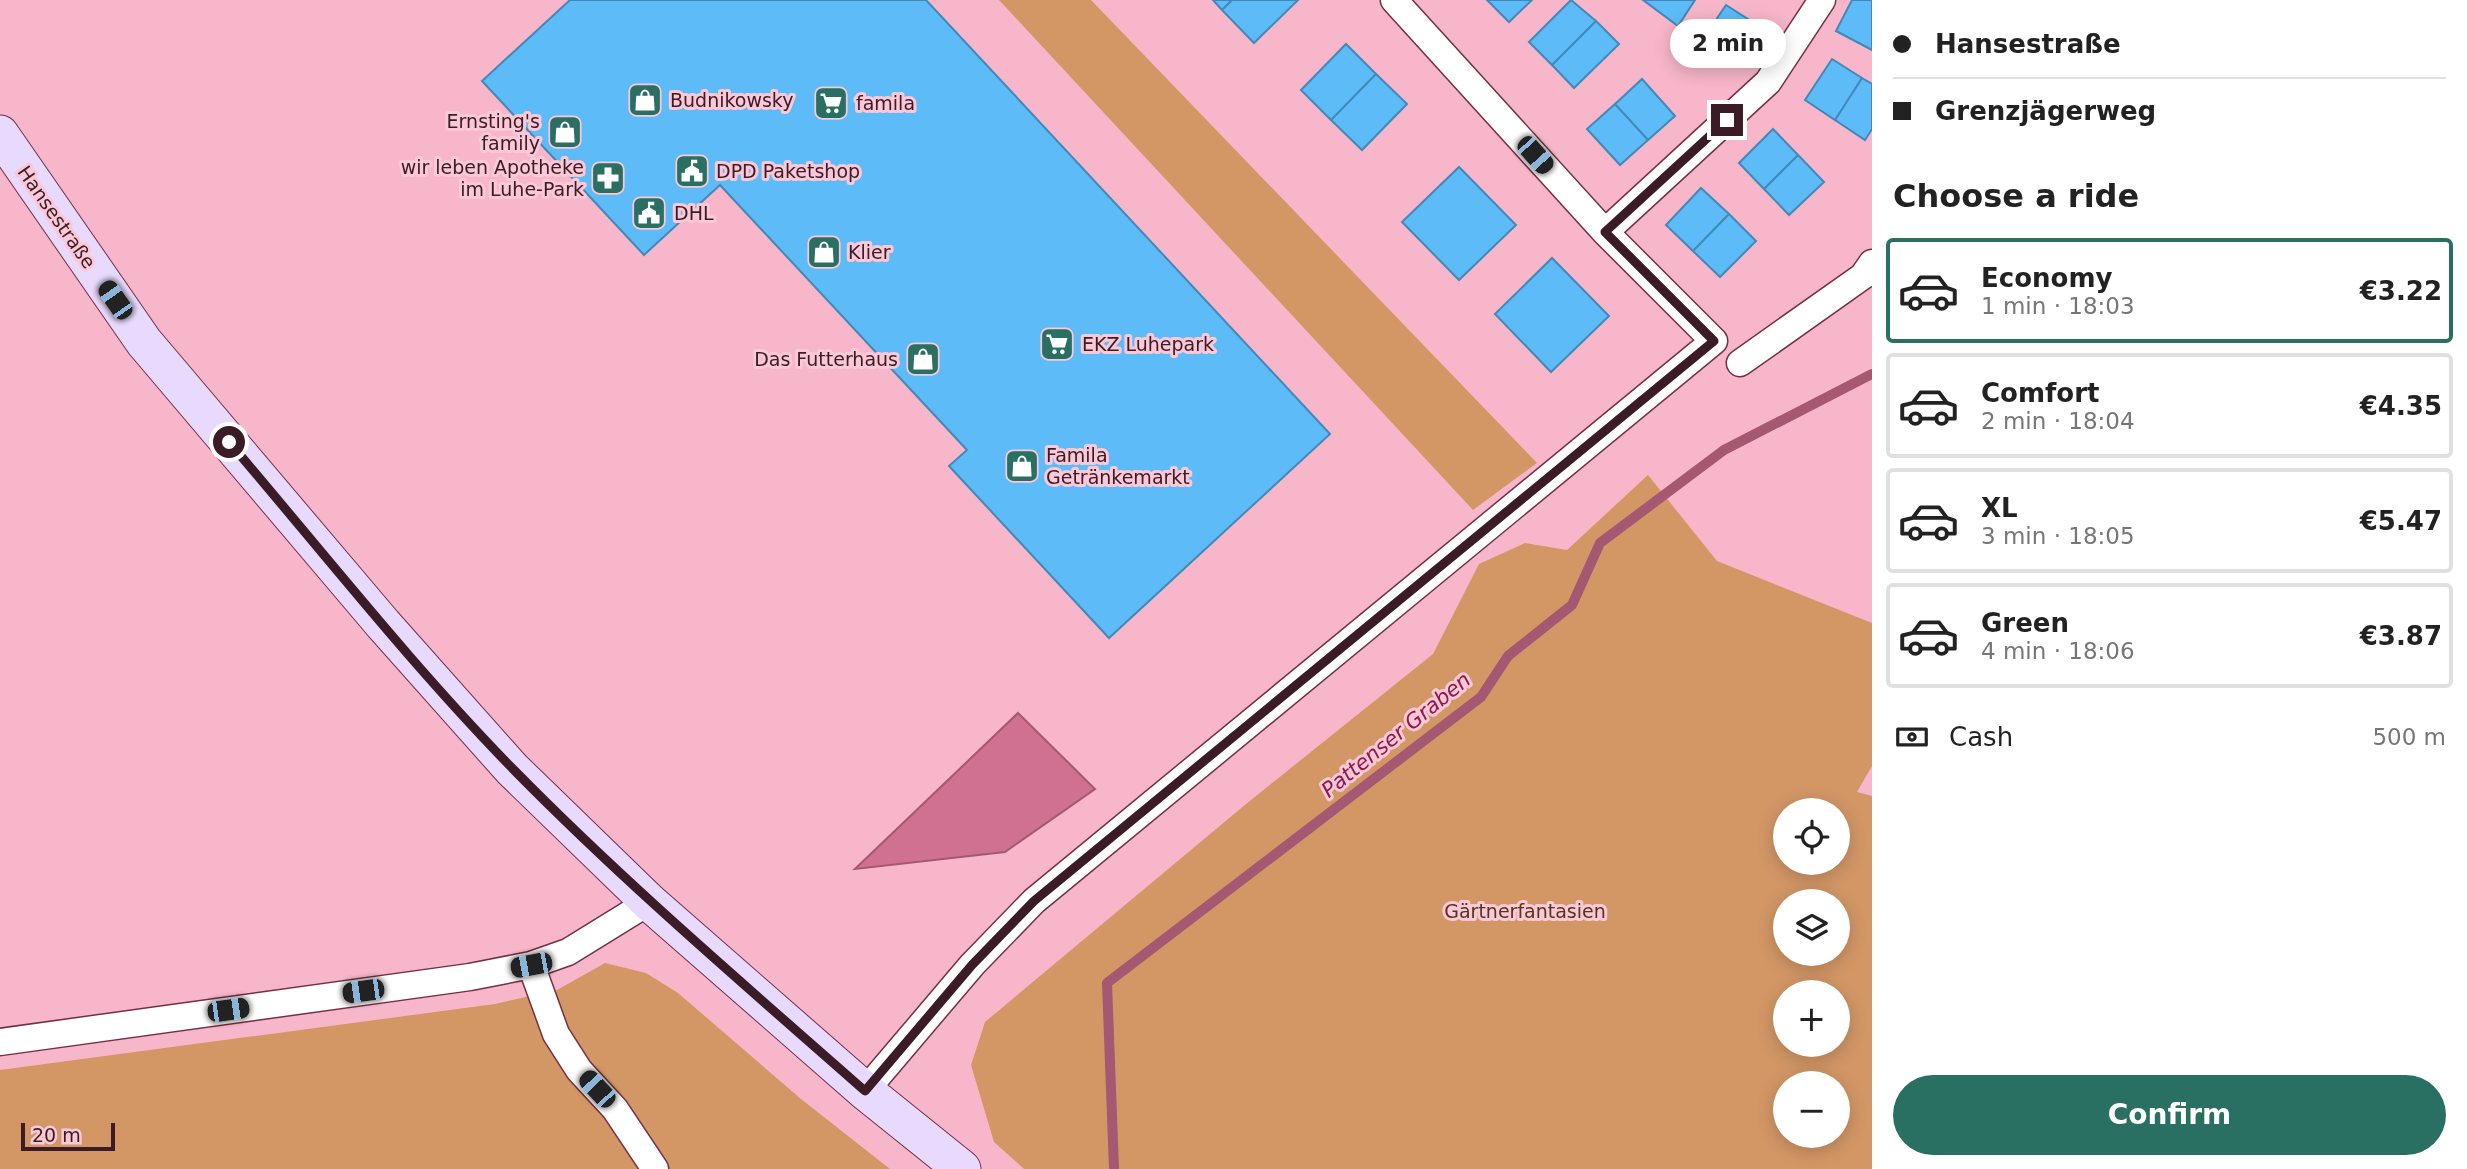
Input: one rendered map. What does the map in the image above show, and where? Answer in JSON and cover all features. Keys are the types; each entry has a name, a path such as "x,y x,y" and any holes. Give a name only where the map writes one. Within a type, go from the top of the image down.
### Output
{"main road":[{"name":"Hansestraße","path":"0,134 162,363 374,613 512,769 649,902 865,1091 962,1169"}],"street":[{"path":"865,1091 972,965 1034,901 1714,341 1605,232 1394,0"},
{"path":"1605,232 1768,82 1822,0"},
{"path":"1740,363 1863,276 1872,263"},
{"path":"0,1042 470,976 531,965 568,953 649,902"},
{"path":"531,965 556,1034 579,1070 615,1108 656,1169"}],"green space":[{"path":"999,0 1091,0 1537,463 1473,510"},
{"name":"Gärtnerfantasien","path":"1648,475 1717,561 1872,623 1872,766 1857,792 1872,796 1872,1169 1024,1169 994,1142 971,1065 985,1022 1246,804 1433,654 1479,564 1525,543 1567,550"},
{"path":"605,963 646,973 678,993 801,1099 890,1169 0,1169 0,1070 495,1004 557,990"}],"shaded area":[{"path":"1018,713 1095,789 1005,852 855,869"}],"building":[{"name":"EKZ Luhepark","path":"570,0 926,0 1330,434 1109,638 949,466 967,450 720,185 644,255 482,81"},
{"path":"1213,0 1232,0 1222,10"},
{"path":"1232,0 1298,0 1254,43 1222,10"},
{"path":"1487,0 1532,0 1509,22"},
{"path":"1571,0 1596,21 1552,65 1529,42"},
{"path":"1643,0 1695,0 1678,26"},
{"path":"1852,0 1872,0 1872,50 1836,31"},
{"path":"1726,5 1762,28 1739,63 1703,39"},
{"path":"1596,21 1619,44 1574,88 1552,65"},
{"path":"1346,44 1376,74 1331,120 1301,90"},
{"path":"1832,59 1862,78 1835,120 1805,100"},
{"path":"1376,74 1407,104 1362,150 1331,120"},
{"path":"1862,78 1872,84 1872,129 1865,140 1835,120"},
{"path":"1642,79 1675,116 1648,140 1615,104"},
{"path":"1615,104 1648,140 1620,165 1587,129"},
{"path":"1773,129 1798,155 1764,189 1739,163"},
{"path":"1798,155 1824,182 1789,215 1764,189"},
{"path":"1459,167 1516,225 1459,280 1402,222"},
{"path":"1701,188 1729,214 1693,251 1666,225"},
{"path":"1729,214 1756,241 1720,277 1693,251"},
{"path":"1552,258 1609,316 1551,372 1495,314"}],"waterway":[{"name":"Pattenser Graben","path":"1114,1169 1107,983 1481,697 1508,656 1572,605 1600,543 1724,450 1872,374"}],"place":[{"name":"Budnikowsky","path":"645,100"},
{"name":"famila","path":"831,103"},
{"name":"Ernsting's family","path":"565,132"},
{"name":"DPD Paketshop","path":"692,171"},
{"name":"wir leben Apotheke im Luhe-Park","path":"608,178"},
{"name":"DHL","path":"649,213"},
{"name":"Klier","path":"824,252"},
{"name":"EKZ Luhepark","path":"1057,344"},
{"name":"Das Futterhaus","path":"923,359"},
{"name":"Famila Getränkemarkt","path":"1022,466"}],"route":[{"path":"229,442 383,624 512,769 649,902 865,1091 897,1057 972,965 1034,901 1475,541 1714,341 1605,232 1727,120"}]}
